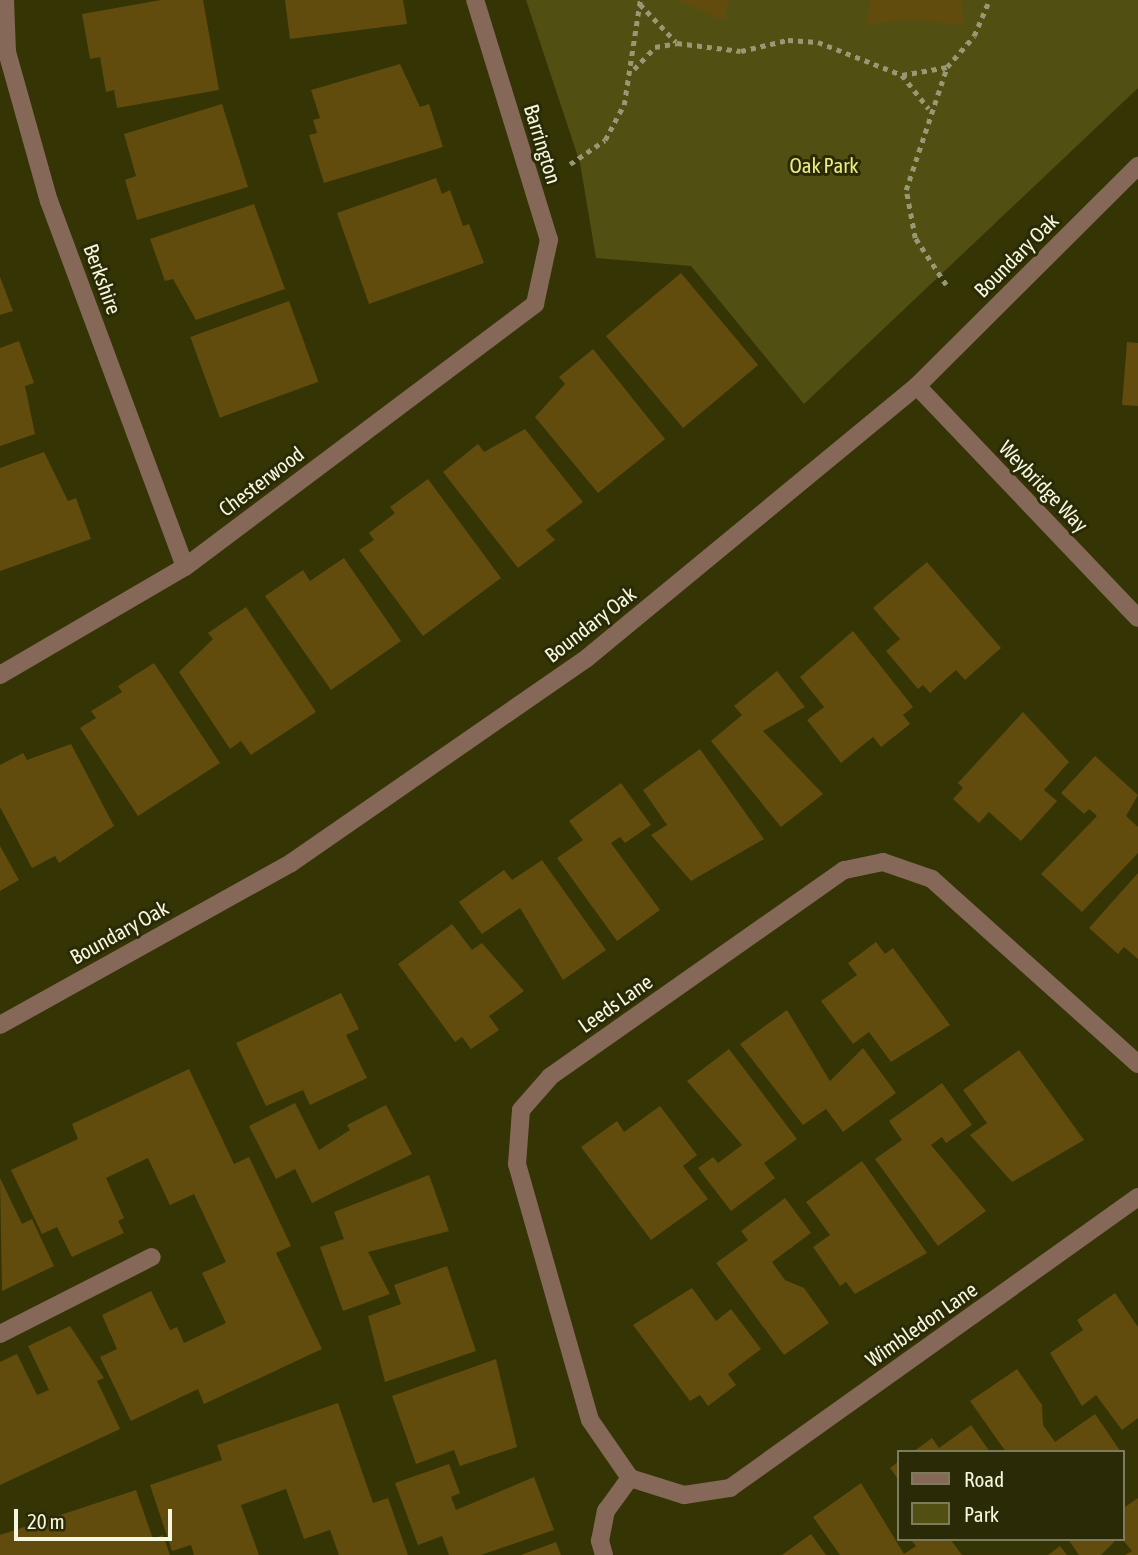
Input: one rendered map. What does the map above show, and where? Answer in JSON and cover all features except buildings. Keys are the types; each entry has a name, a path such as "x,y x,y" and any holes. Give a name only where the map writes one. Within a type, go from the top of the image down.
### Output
{"street":[{"name":"Berkshire","path":"5,0 7,52 49,201 185,567"},
{"name":"Barrington","path":"475,0 549,240 535,304"},
{"name":"Boundary Oak","path":"0,1025 291,863 587,658 917,386 1138,166"},
{"name":"Chesterwood","path":"0,675 185,567 535,304"},
{"name":"Weybridge Way","path":"917,386 1138,618"},
{"name":"Leeds Lane","path":"630,1478 590,1420 517,1164 522,1110 550,1077 844,870 883,862 932,879 1138,1064"},
{"name":"Wimbledon Lane","path":"630,1478 684,1495 730,1488 1138,1197"},
{"path":"0,1334 152,1257"},
{"path":"604,1555 600,1541 606,1511 630,1478"}],"path":[{"path":"946,285 915,238 906,190 925,149 929,109 947,66 974,36 989,0"},
{"path":"640,2 677,43"},
{"path":"570,163 580,163 605,140 634,69 640,2"},
{"path":"634,69 655,47 677,43 741,51 788,40 818,41 902,75 929,109"},
{"path":"902,75 947,66"}],"green space":[{"name":"Oak Park","path":"526,0 1138,0 1138,88 804,404 691,266 596,258 580,163"}]}
